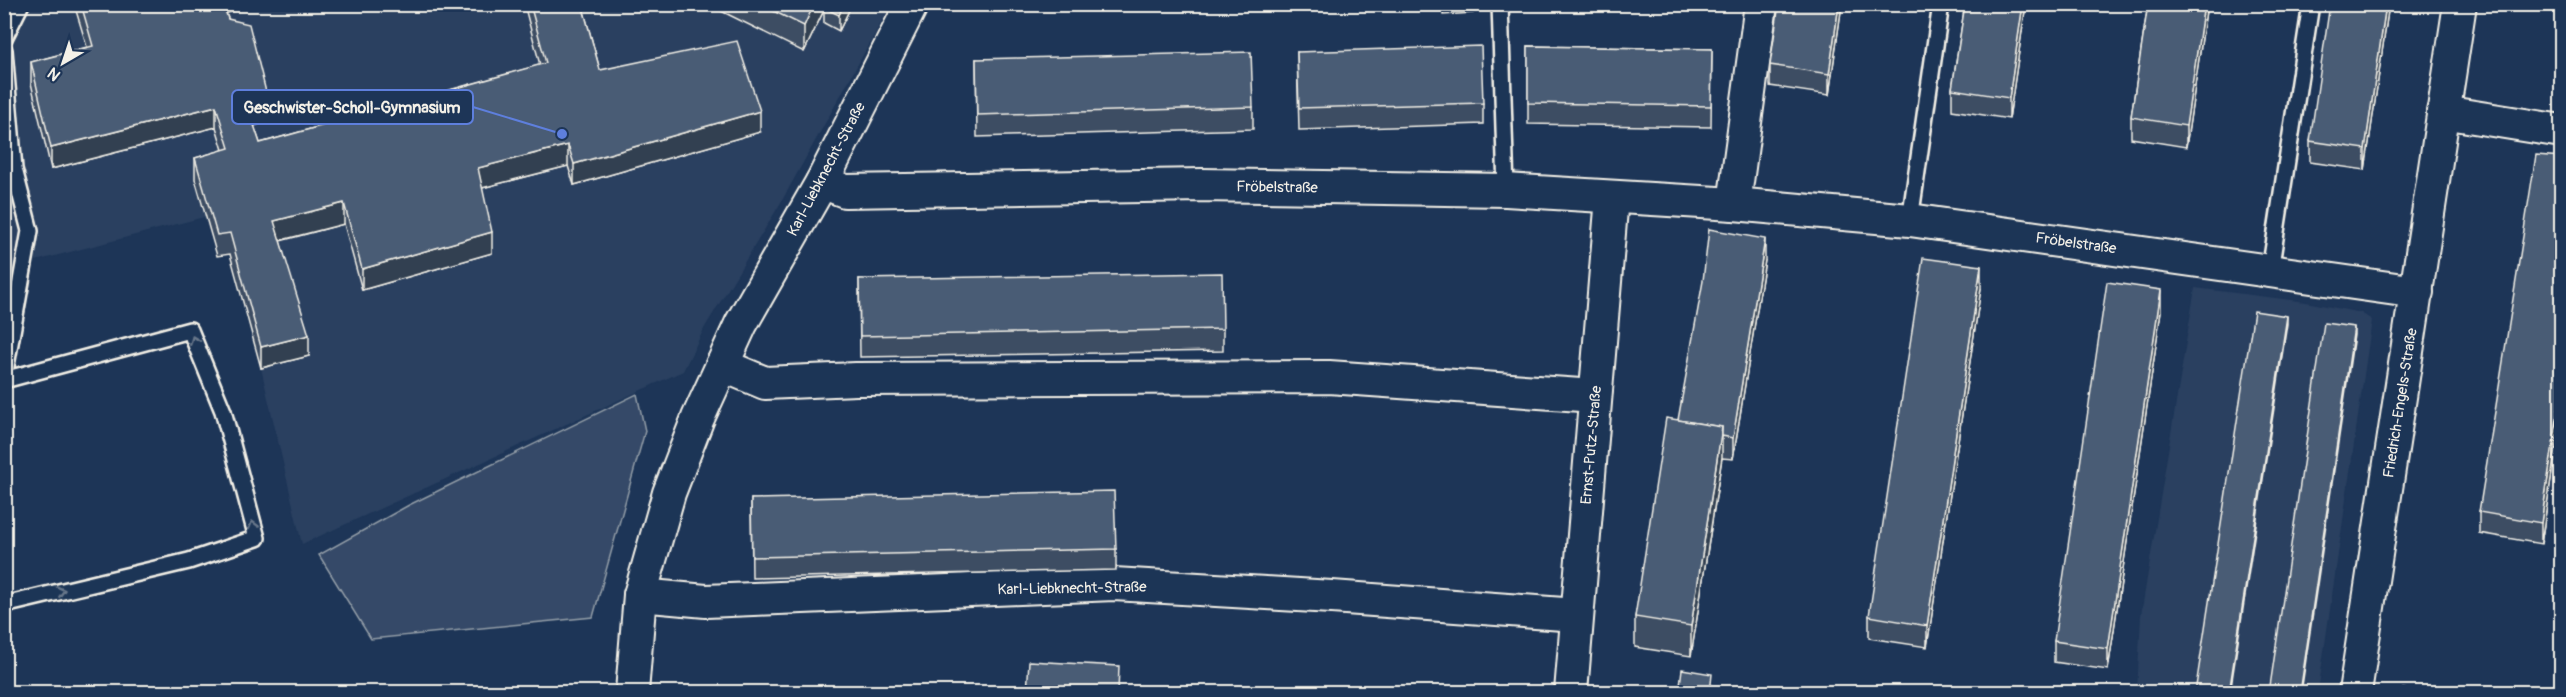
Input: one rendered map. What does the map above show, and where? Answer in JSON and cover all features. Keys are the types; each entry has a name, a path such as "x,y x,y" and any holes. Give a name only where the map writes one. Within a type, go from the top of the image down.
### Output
{"street":[{"name":"Karl-Liebknecht-Straße","path":"632,693 640,595 669,492 722,365 760,289 822,182 912,4"},
{"path":"1734,204 1761,4"},
{"name":"Friedrich-Engels-Straße","path":"2355,693 2460,4"},
{"path":"2443,112 2562,131"},
{"name":"Fröbelstraße","path":"822,182 845,191 1202,185 1506,190 1734,204 1910,220 2417,292"},
{"name":"Ernst-Putz-Straße","path":"1571,693 1612,197"},
{"path":"722,365 765,383 866,379 1329,377 1595,396"},
{"name":"Karl-Liebknecht-Straße","path":"640,595 706,601 1114,584 1577,615"}],"lane":[{"path":"4,38 21,4"},
{"path":"1500,4 1506,190"},
{"path":"1910,220 1941,4"},
{"path":"2270,271 2311,4"},
{"path":"4,50 14,169 30,231 4,379 190,330 223,411 257,538 189,561 4,605"}],"shaded area":[{"path":"5,5 891,5 780,204 705,327 683,371 302,544 261,368 230,255 217,256 204,217 24,264 5,300"},
{"path":"2195,288 2306,302 2361,313 2372,320 2318,692 2137,692 2141,615"},
{"path":"637,394 645,431 593,617 371,639 319,555 409,505"}],"building":[{"path":"81,4 223,4 228,19 249,24 268,100 248,107 260,143 546,63 530,4 582,4 600,70 737,41 760,111 574,164 568,145 478,168 492,232 362,269 344,203 274,221 309,335 261,347 230,233 217,235 195,158 229,148 216,106 51,148 31,62 93,46"},
{"path":"759,4 814,4 804,26"},
{"path":"826,4 844,4 839,15 824,8"},
{"path":"1443,4 1473,4 1473,5 1443,6"},
{"path":"1779,4 1839,4 1829,74 1770,65"},
{"path":"1965,4 2023,4 2009,98 1952,89"},
{"path":"2148,4 2204,4 2186,126 2131,117"},
{"path":"2330,4 2386,4 2365,149 2310,141"},
{"path":"1481,46 1483,103 1299,108 1297,52"},
{"path":"1528,46 1712,49 1711,106 1528,103"},
{"path":"1251,52 1253,107 977,115 976,59"},
{"path":"2536,155 2562,157 2562,386 2541,523 2479,512"},
{"path":"1709,229 1765,239 1733,438 1722,436 1722,427 1678,420 1703,281"},
{"path":"1923,258 1981,266 1927,626 1869,616"},
{"path":"1222,273 1223,329 860,336 859,279"},
{"path":"2107,282 2161,290 2108,649 2054,641"},
{"path":"2254,311 2287,316 2229,693 2195,693"},
{"path":"2324,323 2354,327 2300,693 2269,693"},
{"path":"1666,418 1722,427 1691,626 1635,617"},
{"path":"1114,491 1116,549 752,557 751,499"},
{"path":"1029,661 1119,666 1118,693 1027,693"},
{"path":"1682,669 1712,674 1710,693 1679,693"},
{"path":"2403,689 2423,693 2402,693"}],"place":[{"name":"Geschwister-Scholl-Gymnasium","path":"562,134"}]}
